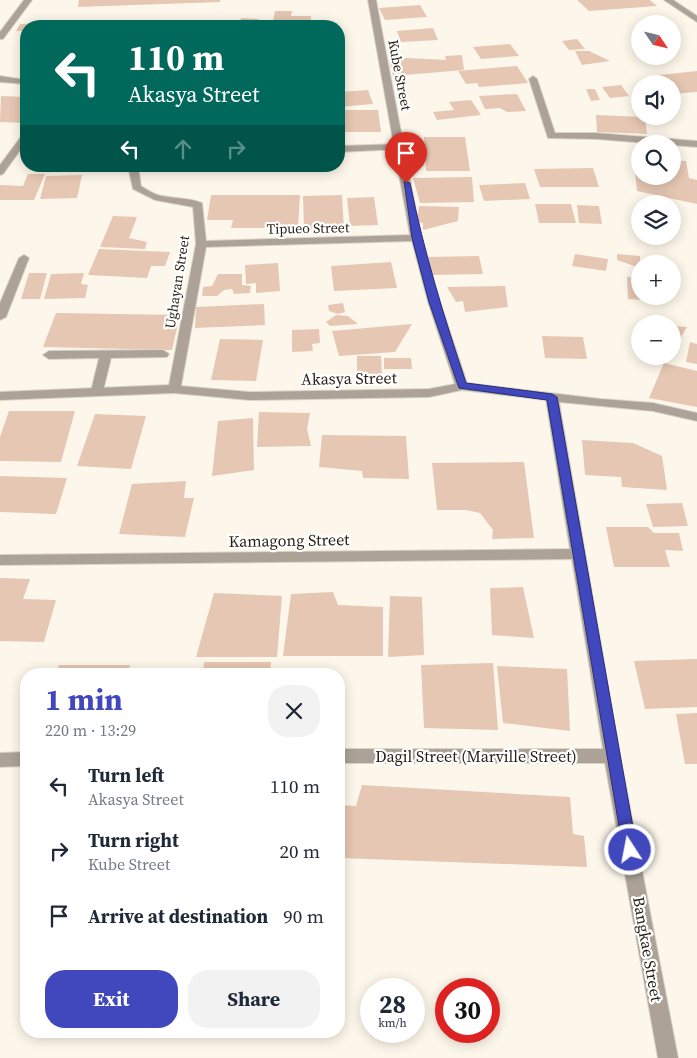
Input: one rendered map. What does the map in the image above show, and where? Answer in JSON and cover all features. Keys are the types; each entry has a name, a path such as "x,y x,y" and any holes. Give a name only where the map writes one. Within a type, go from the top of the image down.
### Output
{"street":[{"path":"0,38 28,0"},
{"name":"Kube Street","path":"372,0 416,238 434,302 462,386"},
{"path":"668,0 697,20"},
{"path":"0,79 20,81"},
{"path":"533,79 551,136 596,136 697,144"},
{"path":"0,172 20,144"},
{"path":"345,149 400,147"},
{"name":"Ughayan Street","path":"134,172 136,187 147,194 160,198 183,200 198,205 201,244 174,389"},
{"name":"Tipueo Street","path":"201,244 416,238"},
{"path":"0,317 24,258"},
{"path":"97,391 106,354"},
{"path":"49,355 162,354"},
{"name":"Akasya Street","path":"0,396 174,389 249,396 429,393 462,386 652,407 697,416"},
{"name":"Bangkae Street","path":"552,397 612,756 668,1058"},
{"name":"Kamagong Street","path":"0,560 578,554"},
{"name":"Dagil Street (Marville Street)","path":"345,756 612,756"},
{"path":"0,760 20,759"}],"building":[{"path":"79,0 220,0 220,2 78,7"},
{"path":"577,0 650,0 657,6 589,11"},
{"path":"420,5 427,17 385,20 379,8"},
{"path":"275,11 292,11 291,16 311,16 311,20 273,20"},
{"path":"241,18 259,19 259,20 240,20"},
{"path":"433,28 438,40 401,42 397,31"},
{"path":"577,39 585,49 569,50 562,41"},
{"path":"510,44 519,56 481,59 473,47"},
{"path":"575,51 589,51 610,61 582,65"},
{"path":"462,55 464,70 393,76 389,60 408,58 446,60 445,56"},
{"path":"517,66 528,83 479,87 477,83 466,84 458,71"},
{"path":"697,71 697,92 681,93 681,75 660,75"},
{"path":"621,85 629,96 610,98 602,87"},
{"path":"586,89 595,89 600,100 591,101"},
{"path":"368,90 373,104 345,106 345,92"},
{"path":"517,94 526,111 507,112 500,108 485,109 479,96"},
{"path":"1,96 20,97 20,123 0,122"},
{"path":"471,100 481,115 437,120 433,112 454,110 449,102"},
{"path":"345,110 378,110 381,132 345,132"},
{"path":"596,115 631,116 631,125 646,125 647,134 597,132"},
{"path":"424,137 465,137 470,171 426,171"},
{"path":"681,161 686,161 689,178 697,180 697,204 681,201 681,195 655,195 637,191 636,185 681,185"},
{"path":"593,168 599,187 540,187 534,169"},
{"path":"28,174 45,174 34,200 0,200 0,185 23,186"},
{"path":"82,175 77,198 40,199 46,176"},
{"path":"472,177 474,202 420,203 413,178"},
{"path":"525,183 530,199 484,201 479,185"},
{"path":"211,195 300,195 298,228 231,228 233,220 207,220"},
{"path":"342,195 344,230 304,231 303,196"},
{"path":"374,197 378,225 350,226 347,198"},
{"path":"535,204 571,204 576,223 539,223"},
{"path":"577,205 599,206 602,224 579,223"},
{"path":"419,206 459,207 458,221 423,230 423,223 417,222"},
{"path":"113,216 137,217 129,238 147,242 145,249 100,247"},
{"path":"99,249 170,252 165,266 151,266 147,278 88,275"},
{"path":"575,254 608,259 606,271 572,266"},
{"path":"617,254 631,255 631,265 617,260"},
{"path":"479,256 483,274 428,275 426,257"},
{"path":"391,262 397,288 334,291 331,266"},
{"path":"278,263 280,291 256,293 256,283 246,284 245,265"},
{"path":"29,273 47,273 40,299 21,299"},
{"path":"84,273 81,284 88,285 85,298 44,299 51,274"},
{"path":"218,274 242,274 242,285 251,286 250,293 234,294 232,289 224,290 217,296 202,296 203,287 212,286"},
{"path":"627,277 631,277 631,299 628,299"},
{"path":"505,286 508,307 465,312 463,301 456,302 447,287"},
{"path":"343,303 345,312 338,314 329,311 328,305"},
{"path":"264,304 265,325 195,328 196,307"},
{"path":"56,313 180,315 172,350 43,347"},
{"path":"336,315 348,316 358,324 330,326 326,322"},
{"path":"412,324 395,352 339,356 332,331"},
{"path":"681,327 687,327 681,337"},
{"path":"319,329 320,343 312,344 313,351 292,352 292,330"},
{"path":"542,336 583,337 587,359 545,358"},
{"path":"220,339 263,340 256,381 211,380"},
{"path":"690,342 697,344 697,364 686,362"},
{"path":"357,356 381,356 382,377 357,376"},
{"path":"384,358 411,358 412,369 384,369"},
{"path":"663,365 672,365 697,371 697,407 649,398"},
{"path":"9,411 75,411 61,462 0,461 0,437"},
{"path":"259,412 310,413 307,429 311,446 257,447"},
{"path":"95,414 146,416 131,469 77,466"},
{"path":"253,418 254,470 212,476 218,421"},
{"path":"322,435 406,436 409,479 363,478 362,471 319,467"},
{"path":"582,440 633,443 662,456 667,490 622,487 621,477 585,475"},
{"path":"524,462 534,538 492,539 493,530 480,513 466,510 437,510 432,463"},
{"path":"0,476 67,478 56,514 0,512"},
{"path":"186,481 184,498 194,498 185,537 119,534 132,484"},
{"path":"682,503 688,526 653,527 646,504"},
{"path":"606,527 648,527 654,533 679,533 683,551 665,550 670,567 614,567"},
{"path":"0,578 30,579 23,599 56,600 44,642 0,641"},
{"path":"523,587 534,638 492,635 490,588"},
{"path":"333,592 338,605 383,607 383,656 283,656 291,594"},
{"path":"214,593 282,596 277,657 196,657"},
{"path":"390,596 422,597 424,655 388,657"},
{"path":"697,659 697,707 645,709 634,661"},
{"path":"204,662 271,662 270,668 204,668"},
{"path":"493,663 498,730 424,728 421,665"},
{"path":"59,665 130,665 129,668 58,668"},
{"path":"497,666 567,669 570,731 503,723"},
{"path":"697,713 697,764 685,764 676,714"},
{"path":"362,785 570,797 573,834 584,836 587,867 345,858 345,805 356,806"}],"route":[{"path":"406,183 416,238 434,302 462,386 552,397 609,738 630,850"}]}
